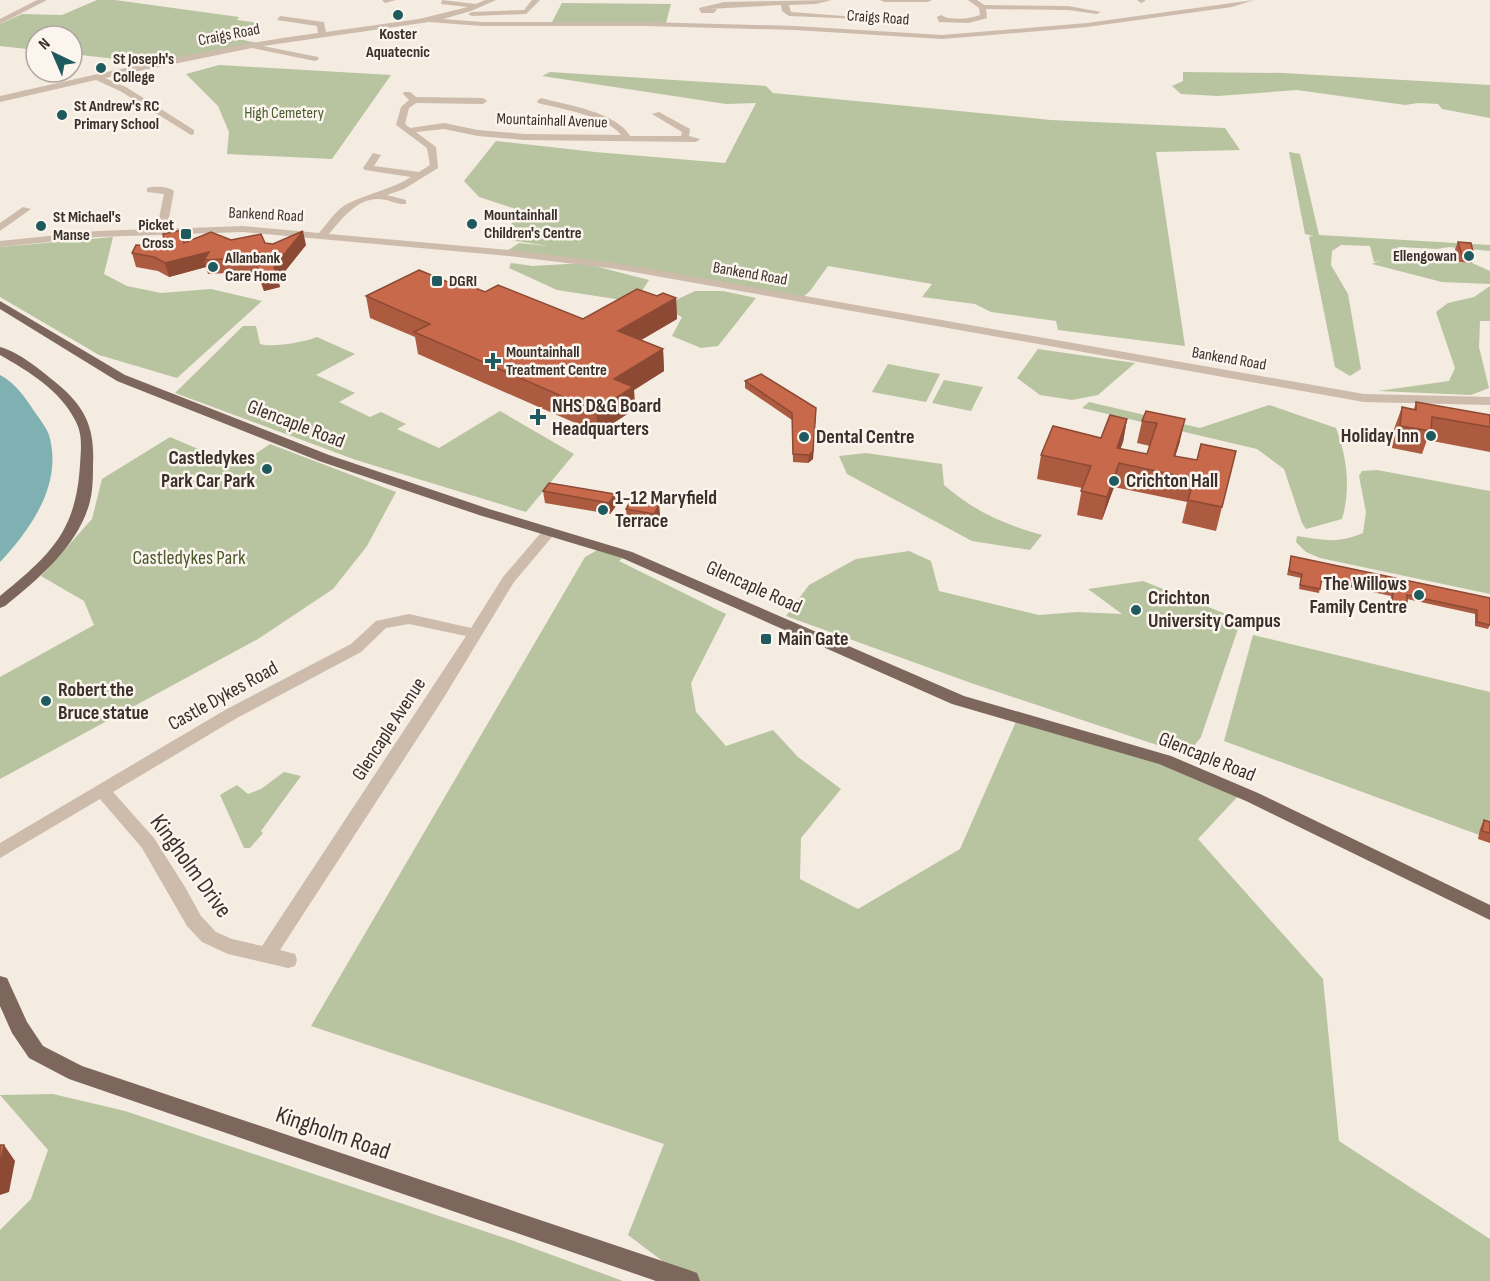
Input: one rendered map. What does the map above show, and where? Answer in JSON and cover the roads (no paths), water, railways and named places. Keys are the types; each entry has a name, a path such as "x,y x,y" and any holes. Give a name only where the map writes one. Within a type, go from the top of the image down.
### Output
{"main road":[{"name":"Glencaple Road","path":"0,304 121,378 324,458 484,512 627,555 958,700 1165,760 1251,797 1490,914"},
{"path":"0,350 42,377 59,392 79,415 84,424 88,443 86,480 79,516 58,548 22,585 0,603"},
{"name":"Kingholm Road","path":"0,984 19,1027 36,1052 76,1073 689,1281"}],"street":[{"path":"20,0 40,2"},
{"path":"447,0 444,2 478,6"},
{"name":"Craigs Road","path":"0,99 252,46 430,20 492,0"},
{"path":"472,14 526,12 536,0"},
{"path":"714,11 704,11 703,8 706,4 722,2 810,3 828,0"},
{"path":"884,0 930,1"},
{"path":"972,0 982,7 1044,12 1097,12"},
{"name":"Craigs Road","path":"430,20 482,24 645,24 795,28 942,37 1087,25 1232,5 1250,0"},
{"path":"0,22 40,2"},
{"path":"785,2 785,9 789,14 844,18 865,17 869,20"},
{"path":"942,20 978,19 984,16 982,7"},
{"path":"526,12 525,15 533,20 547,21"},
{"path":"0,16 11,16"},
{"path":"280,18 321,24 322,34"},
{"path":"252,46 315,59"},
{"path":"96,77 123,89 191,132"},
{"path":"322,236 342,212 352,205 401,187 435,166 431,147 400,125 410,97 485,101"},
{"path":"541,101 595,116 621,127 627,138"},
{"path":"656,114 682,126 687,131 684,139"},
{"name":"Mountainhall Avenue","path":"407,131 444,126 478,133 524,137 696,139"},
{"path":"368,168 376,155"},
{"path":"356,170 368,168 421,175"},
{"path":"150,190 169,190 169,201 157,231"},
{"path":"377,196 403,202"},
{"path":"0,228 26,209"},
{"name":"Bankend Road","path":"0,244 60,237 157,231 243,229 508,253 616,266 1364,398 1490,401"},
{"name":"Glencaple Avenue","path":"267,954 437,695 508,580 550,531"},
{"name":"Castle Dykes Road","path":"0,851 231,714 356,648 381,624 409,619 474,633"},
{"name":"Kingholm Drive","path":"102,790 148,843 179,892 194,921 208,937 228,946 288,960"}],"water":[{"path":"0,375 19,391 49,435 52,470 42,504 33,520 0,562"}],"place":[{"name":"Koster Aquatecnic","path":"398,15"},
{"name":"St Joseph's College","path":"101,68"},
{"name":"St Andrew's RC Primary School","path":"62,115"},
{"name":"Mountainhall Children's Centre","path":"472,224"},
{"name":"St Michael's Manse","path":"41,226"},
{"name":"Picket Cross","path":"186,234"},
{"name":"Ellengowan","path":"1469,256"},
{"name":"Allanbank Care Home","path":"213,267"},
{"name":"DGRI","path":"437,281"},
{"name":"Mountainhall Treatment Centre","path":"493,361"},
{"name":"NHS D&G Board Headquarters","path":"538,417"},
{"name":"Holiday Inn","path":"1431,436"},
{"name":"Dental Centre","path":"804,437"},
{"name":"Castledykes Park Car Park","path":"267,469"},
{"name":"Crichton Hall","path":"1114,481"},
{"name":"1-12 Maryfield Terrace","path":"603,510"},
{"name":"The Willows Family Centre","path":"1419,595"},
{"name":"Crichton University Campus","path":"1136,610"},
{"name":"Main Gate","path":"766,639"},
{"name":"Robert the Bruce statue","path":"46,701"}],"park label":[{"name":"High Cemetery","path":"284,113"},
{"name":"Castledykes Park","path":"189,558"}]}
